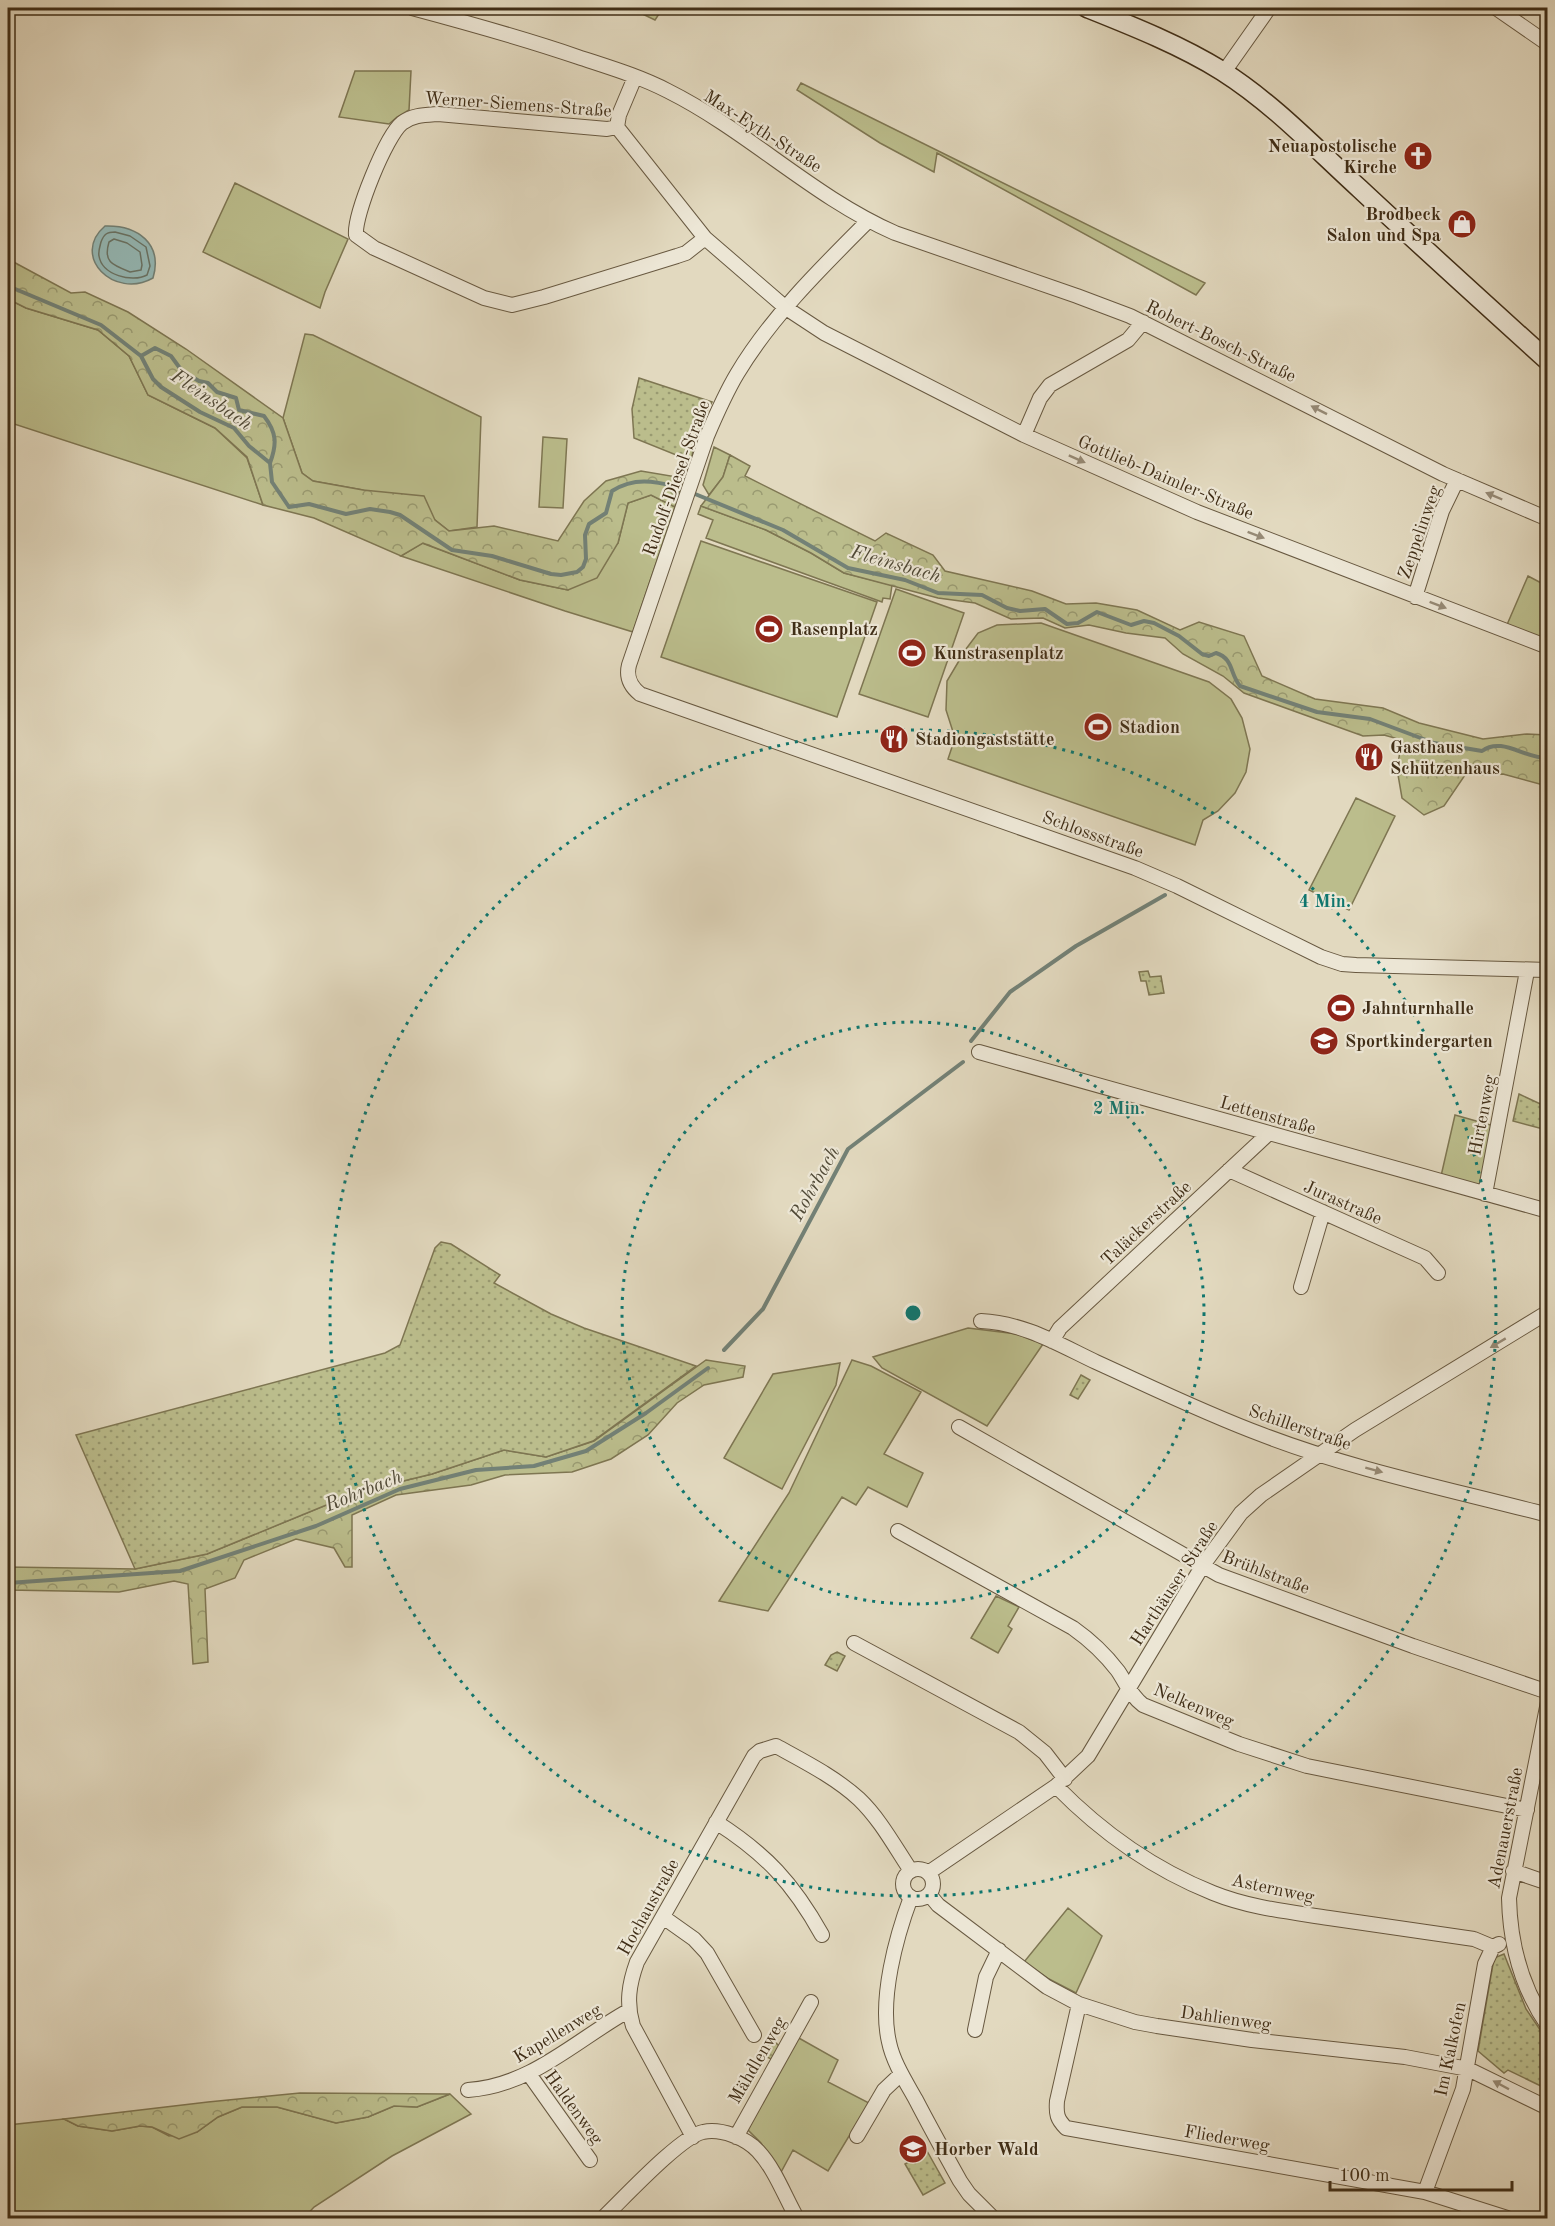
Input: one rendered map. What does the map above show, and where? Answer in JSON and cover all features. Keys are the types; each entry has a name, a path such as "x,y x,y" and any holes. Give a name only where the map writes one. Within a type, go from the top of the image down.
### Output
{"street":[{"name":"Max-Eyth-Straße","path":"412,8 516,36 635,77 668,91 718,120 867,221"},
{"path":"1087,8 1175,46 1224,72 1260,99 1302,134 1358,188 1545,354"},
{"path":"1224,72 1269,8"},
{"path":"1496,8 1548,44"},
{"path":"617,127 619,115 635,77"},
{"name":"Werner-Siemens-Straße","path":"705,238 686,253 544,297 512,304 484,298 374,248 356,235 355,227 358,212 387,144 402,124 416,115 438,114 608,129 617,127 705,238 786,309"},
{"name":"Rudolf-Diesel-Straße","path":"631,686 628,678 629,665 684,503 707,436 738,373 768,330 814,275 867,221"},
{"name":"Robert-Bosch-Straße","path":"867,221 1143,322 1457,480 1548,519"},
{"name":"Gottlieb-Daimler-Straße","path":"786,309 824,333 1024,435 1197,512 1548,647"},
{"path":"1024,435 1040,398 1050,385 1128,339 1143,322"},
{"name":"Zeppelinweg","path":"1415,597 1442,511 1457,480"},
{"name":"Schlossstraße","path":"631,686 640,694 1135,868 1177,886 1321,957 1342,964 1548,970"},
{"name":"Hirtenweg","path":"1485,1194 1527,970"},
{"name":"Lettenstraße","path":"979,1052 1548,1211"},
{"name":"Taläckerstraße","path":"1052,1341 1060,1328 1268,1134"},
{"name":"Jurastraße","path":"1229,1170 1425,1258 1438,1273"},
{"path":"1301,1287 1323,1212"},
{"name":"Harthäuser Straße","path":"928,1873 1061,1783 1094,1748 1203,1565 1241,1513 1260,1495 1317,1455 1548,1312"},
{"name":"Schillerstraße","path":"981,1321 1015,1326 1035,1332 1262,1435 1317,1455 1548,1515"},
{"name":"Brühlstraße","path":"959,1427 1219,1575 1413,1646 1548,1692"},
{"name":"Nelkenweg","path":"898,1531 1074,1628 1100,1651 1135,1699 1143,1705 1239,1744 1307,1766 1527,1810"},
{"name":"Asternweg","path":"854,1642 1019,1732 1045,1753 1061,1783 1101,1829 1135,1854 1178,1878 1215,1894 1251,1905 1474,1939 1493,1947"},
{"name":"Adenauerstraße","path":"1548,1702 1509,1898 1512,1942 1526,1987 1537,2011 1548,2026"},
{"name":"Hochaustraße","path":"693,2137 644,2048 628,2011 631,1979 637,1962 754,1756 760,1751 776,1746 823,1773 861,1801 880,1824 911,1871"},
{"path":"716,1822 742,1839 785,1879 809,1912 822,1935"},
{"path":"920,1869 928,1873 933,1883 929,1894 924,1898 911,1897 907,1894 903,1884 911,1871 920,1869"},
{"path":"1513,1871 1548,1883"},
{"name":"Dahlienweg","path":"929,1894 938,1905 1047,1987 1079,2004 1135,2022 1157,2026 1252,2040 1405,2057 1468,2069 1548,2108"},
{"path":"911,1897 897,1945 886,2005 889,2044 901,2074 960,2181 969,2194 993,2218"},
{"name":"Mähdlenweg","path":"663,1917 694,1939 707,1953 754,2035"},
{"path":"1493,1947 1500,1943 1512,1942"},
{"name":"Im Kalkofen","path":"1425,2192 1450,2126 1468,2069 1485,1964 1493,1947"},
{"path":"975,2030 986,1977 999,1950"},
{"name":"Mähdlenweg","path":"736,2136 811,2002"},
{"name":"Fliederweg","path":"1079,2004 1057,2101 1056,2114 1059,2122 1066,2128 1425,2192 1507,2218"},
{"name":"Kapellenweg","path":"468,2090 499,2085 529,2074 545,2066 602,2026 628,2011"},
{"name":"Haldenweg","path":"529,2074 590,2160"},
{"path":"856,2136 884,2090 901,2074"},
{"path":"603,2218 680,2144 703,2132 722,2132 736,2136 758,2151 796,2218"}],"green space":[{"path":"630,8 663,8 655,20"},
{"path":"355,71 411,71 409,110 389,124 339,117"},
{"path":"801,83 1205,283 1196,295 937,153 934,172 880,143 797,90"},
{"path":"235,183 348,239 320,308 203,252"},
{"path":"8,259 71,293 85,292 128,312 186,349 283,418 302,473 313,481 363,490 424,496 435,520 449,531 494,526 558,541 584,501 606,481 641,471 683,478 675,507 651,495 628,503 618,543 597,578 568,590 520,580 423,543 401,556 314,518 263,505 247,457 215,428 148,395 129,356 98,330 26,308 8,299"},
{"path":"8,299 26,308 98,330 129,356 148,395 215,428 247,458 263,505 8,422"},
{"path":"305,334 313,335 481,417 477,527 449,531 435,520 363,490 313,481 302,473 283,418"},
{"path":"639,378 712,402 698,430 691,461 634,438 632,409"},
{"path":"543,437 567,439 563,508 539,507"},
{"path":"714,447 730,455 723,477 709,495 703,485"},
{"path":"730,455 750,466 745,476 875,541 886,533 933,555 945,571 1032,591 1066,604 1096,603 1137,610 1180,630 1199,622 1244,636 1262,676 1315,699 1383,708 1419,723 1483,739 1527,734 1547,735 1547,786 1503,774 1465,775 1444,806 1424,815 1402,798 1397,769 1402,740 1384,735 1363,736 1244,693 1223,676 1183,654 1165,638 1089,625 1065,628 1043,618 1011,619 975,603 938,598 844,573 766,530 701,506 723,477"},
{"path":"651,495 675,507 633,632 401,556 422,543 520,580 568,590 618,543 628,503"},
{"path":"701,506 766,530 844,573 892,585 890,599 883,598 882,602 706,538 713,520 698,514"},
{"name":"Rasenplatz","path":"701,541 877,602 837,717 661,657"},
{"path":"1528,576 1547,586 1547,624 1542,639 1506,627"},
{"name":"Kunstrasenplatz","path":"896,589 964,613 928,717 859,694"},
{"name":"Stadion","path":"1041,623 1209,682 1231,699 1242,718 1250,749 1246,772 1235,793 1218,811 1203,820 1195,845 948,759 955,738 946,710 947,681 966,649 978,633 997,625"},
{"path":"1356,798 1395,816 1349,910 1309,890"},
{"path":"1148,971 1150,977 1161,976 1164,993 1149,995 1146,981 1141,981 1139,972"},
{"path":"1519,1094 1547,1107 1547,1130 1513,1121"},
{"path":"1455,1115 1494,1126 1480,1187 1441,1176"},
{"path":"441,1242 451,1244 500,1275 494,1283 551,1314 584,1328 696,1366 593,1441 546,1457 504,1450 432,1474 358,1492 207,1554 135,1569 76,1435 385,1353 400,1345 435,1248"},
{"path":"968,1328 1017,1334 1043,1344 987,1426 882,1368 873,1357"},
{"path":"706,1360 745,1366 743,1377 704,1385 677,1403 648,1435 611,1459 572,1472 505,1475 471,1485 396,1495 352,1515 352,1567 345,1567 334,1548 296,1539 244,1560 235,1578 205,1589 208,1662 193,1664 188,1584 174,1581 119,1592 8,1590 8,1567 135,1569 207,1554 358,1492 432,1474 504,1450 546,1457 594,1441"},
{"path":"852,1360 871,1366 921,1392 884,1454 923,1473 907,1507 868,1487 856,1505 842,1497 768,1611 719,1601 789,1493"},
{"path":"840,1363 836,1385 782,1489 724,1458 773,1374"},
{"path":"1081,1375 1090,1380 1078,1399 1070,1395"},
{"path":"996,1596 1019,1607 1008,1626 1012,1629 998,1653 971,1638"},
{"path":"837,1652 845,1656 837,1671 825,1665 831,1655"},
{"path":"1068,1908 1102,1936 1076,1993 1049,1979 1024,1962"},
{"path":"1504,1954 1526,2009 1547,2040 1547,2089 1508,2070 1504,2073 1478,2051 1494,1958"},
{"path":"797,2037 838,2060 828,2082 869,2103 828,2171 793,2150 780,2174 761,2143 746,2128"},
{"path":"772,2039 780,2047 773,2060 763,2055"},
{"path":"300,2093 450,2094 417,2107 394,2106 368,2117 336,2123 277,2107 242,2107 218,2117 197,2132 179,2139 152,2127 140,2126 112,2131 78,2126 64,2119 208,2102"},
{"path":"450,2094 471,2114 392,2156 314,2207 304,2218 8,2218 8,2125 64,2119 78,2126 112,2131 140,2126 152,2127 169,2136 197,2132 218,2117 242,2107 277,2107 336,2123 368,2117 394,2106 417,2107"},
{"path":"927,2151 945,2183 923,2195 905,2164"}],"water":[{"path":"105,226 128,229 145,239 154,255 153,278 138,283 124,283 111,279 101,272 92,250 95,238"}],"waterway":[{"name":"Fleinsbach","path":"8,286 101,325 141,356 153,379 161,387 200,412 234,428 249,446 270,463 272,482 289,507 309,504 346,514 370,509 390,512 400,515 452,550 492,556 561,575 577,572 583,567 586,559 585,535 589,524 606,513 612,491 636,482 661,483 678,487 783,530 848,568 905,580 938,593 982,595 1007,608 1020,611 1045,609 1067,624 1078,623 1097,612 1131,625 1144,621 1154,623 1179,636 1202,654 1209,656 1216,653 1222,656 1229,662 1240,686 1317,712 1370,719 1434,743 1482,751 1490,747 1506,747 1548,758"},
{"name":"Fleinsbach","path":"141,356 155,348 171,356 182,371 199,381 208,383 217,392 236,398 239,410 264,416 274,439 274,450 270,463"},
{"name":"Rohrbach","path":"971,1041 1010,992 1076,946 1165,895"},
{"name":"Rohrbach","path":"724,1350 763,1309 848,1149 963,1062"},
{"name":"Rohrbach","path":"8,1583 180,1571 316,1526 400,1489 476,1470 534,1466 586,1451 646,1413 708,1368"}],"place":[{"name":"Neuapostolische Kirche","path":"1418,156"},
{"name":"Brodbeck Salon und Spa","path":"1462,224"},
{"name":"Rasenplatz","path":"769,629"},
{"name":"Kunstrasenplatz","path":"912,653"},
{"name":"Stadion","path":"1098,727"},
{"name":"Stadiongaststätte","path":"894,739"},
{"name":"Gasthaus Schützenhaus","path":"1369,757"},
{"name":"Jahnturnhalle","path":"1341,1008"},
{"name":"Sportkindergarten","path":"1324,1041"},
{"name":"Horber Wald","path":"913,2149"}]}
